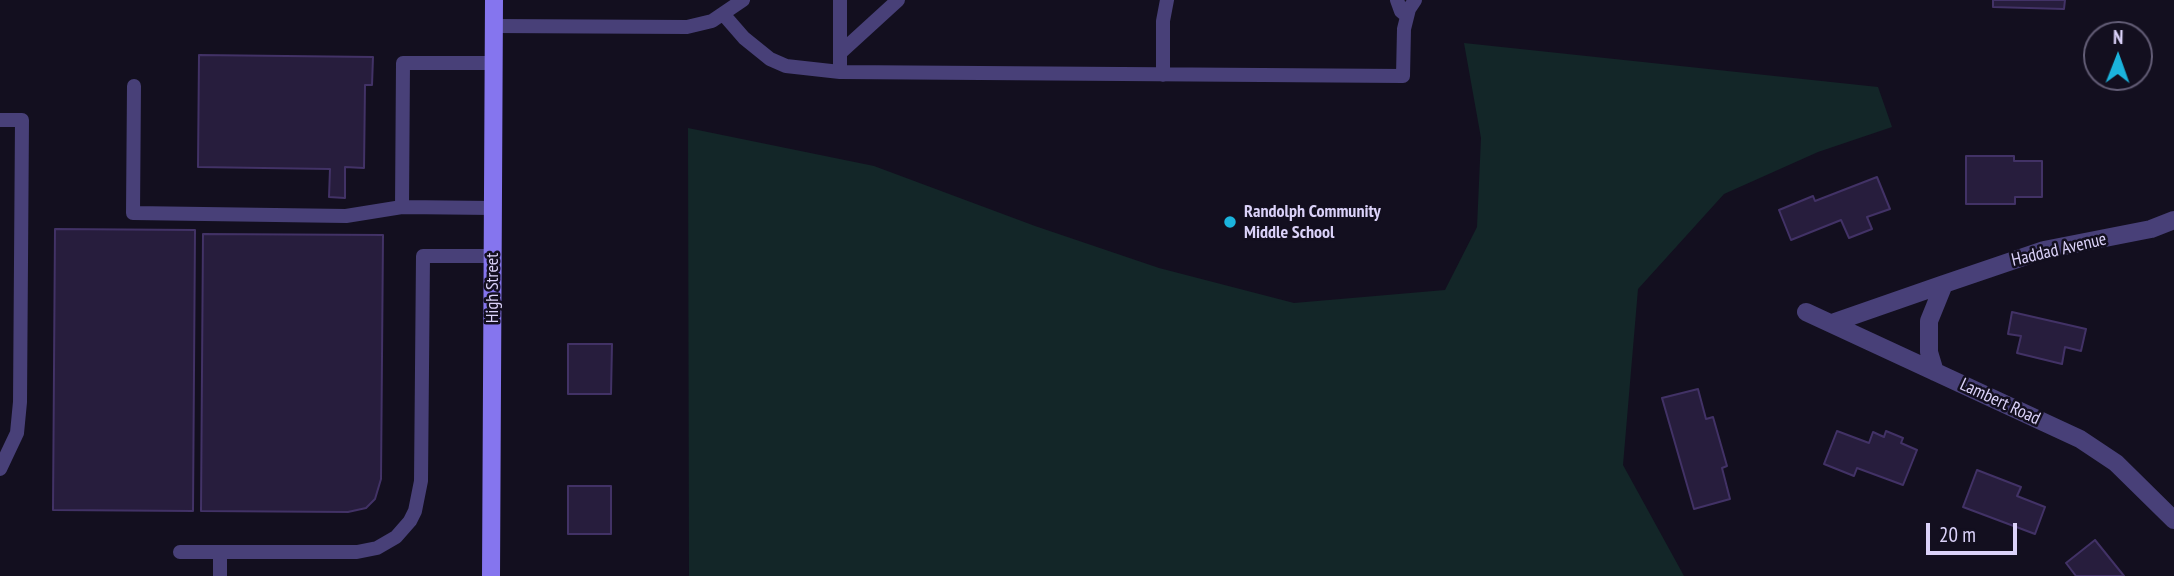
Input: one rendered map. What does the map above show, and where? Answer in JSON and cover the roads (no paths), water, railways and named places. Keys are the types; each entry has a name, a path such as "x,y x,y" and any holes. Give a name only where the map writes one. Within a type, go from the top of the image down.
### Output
{"main road":[{"name":"High Street","path":"491,576 494,0"}],"street":[{"name":"Haddad Avenue","path":"1832,323 2044,250 2151,229 2174,220"},
{"path":"1935,372 1929,352 1929,321 1944,284"},
{"name":"Lambert Road","path":"1806,312 2080,439 2099,450 2133,477 2174,520"}],"lane":[{"path":"494,26 673,28 700,25 724,15 743,0"},
{"path":"841,0 841,72"},
{"path":"841,53 898,0"},
{"path":"1163,75 1163,21 1167,0"},
{"path":"1397,0 1401,12 1407,16"},
{"path":"724,15 744,38 770,59 804,69 841,72 1403,76 1407,16 1415,0"},
{"path":"402,207 403,63 494,64"},
{"path":"134,86 133,213 346,216 402,207 493,208"},
{"path":"0,120 22,120 20,402 17,433 0,469"},
{"path":"180,552 357,552 377,548 396,537 415,511 422,481 423,256 493,256"},
{"path":"219,576 220,552"}],"place":[{"name":"Randolph Community Middle School","path":"1230,222"}]}
